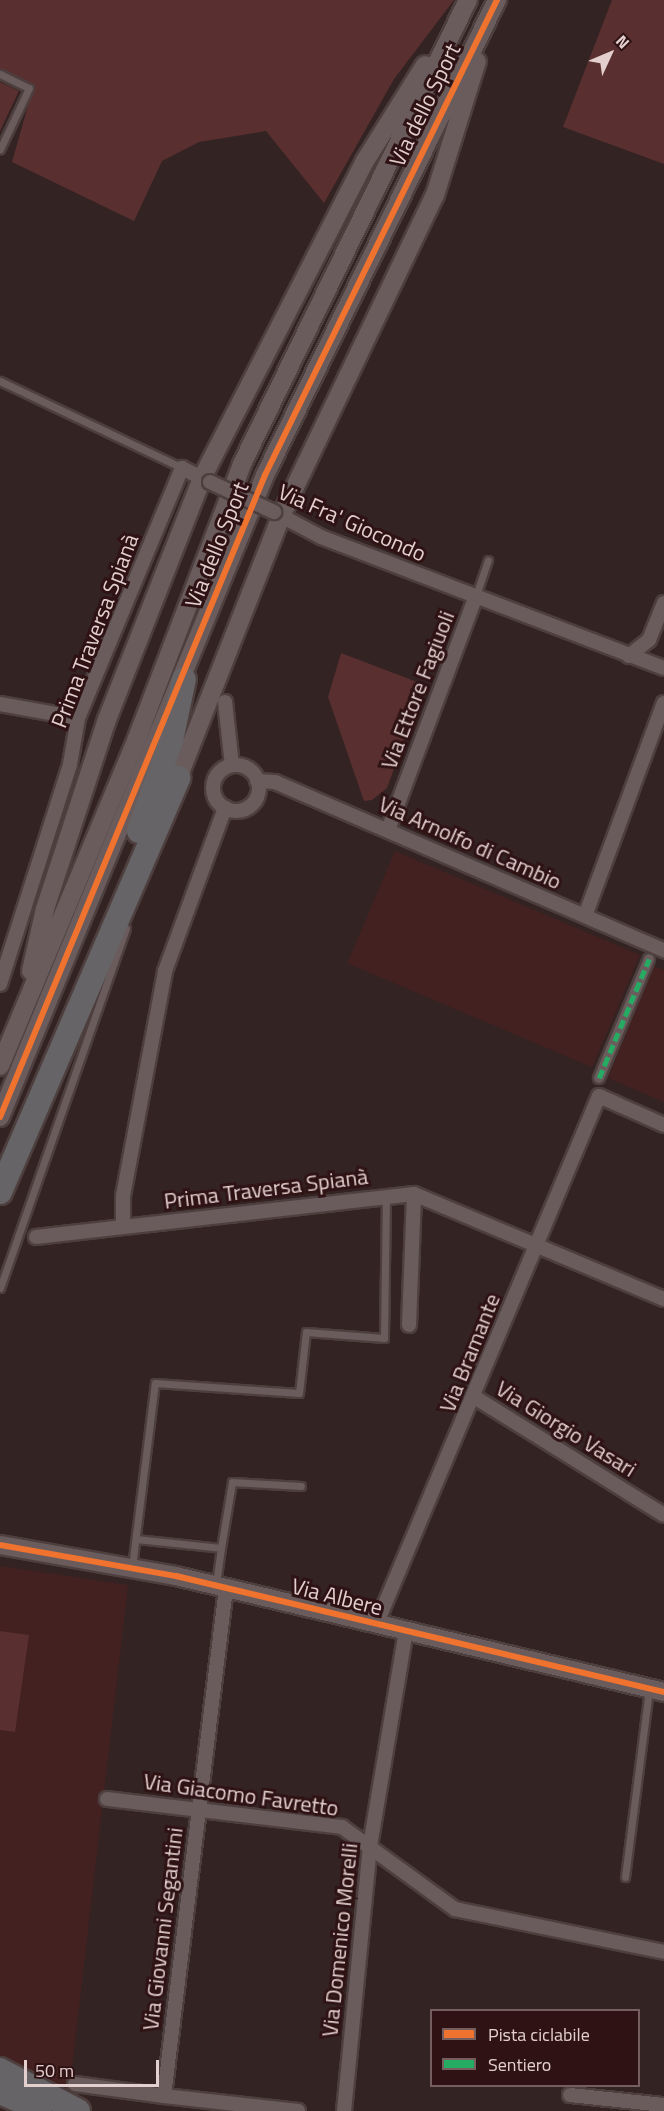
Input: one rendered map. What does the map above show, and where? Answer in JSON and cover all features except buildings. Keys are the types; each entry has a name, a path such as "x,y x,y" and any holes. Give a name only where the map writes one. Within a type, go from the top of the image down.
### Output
{"highway":[{"path":"72,1020 171,741 184,679"},
{"path":"0,1192 177,778"},
{"path":"0,2070 78,2111"},
{"path":"0,2092 47,2111"}],"street":[{"path":"21,1017 45,909 106,722 206,480 365,161 468,0"},
{"name":"Via dello Sport","path":"0,1066 120,780 242,464 468,0"},
{"path":"177,778 278,514 435,195 497,0"},
{"name":"Via dello Sport","path":"0,1117 184,679 265,475 497,0"},
{"name":"Via Fra' Giocondo","path":"182,468 278,514 475,598 664,668"},
{"name":"Prima Traversa Spianà","path":"0,984 69,764 78,718 182,468"},
{"name":"Via Ettore Fagiuoli","path":"388,830 475,598"},
{"path":"629,656 649,640 663,606"},
{"path":"225,702 232,765"},
{"path":"0,704 78,718"},
{"path":"585,916 664,704"},
{"path":"232,765 250,771 257,782 253,803 240,811 225,808 215,798 213,784 220,772 232,765"},
{"name":"Via Arnolfo di Cambio","path":"257,782 275,782 664,950"},
{"path":"123,1227 123,1196 165,971 225,808"},
{"path":"599,1078 649,959"},
{"name":"Via Bramante","path":"376,1625 476,1398 536,1245 599,1096 664,1125"},
{"path":"409,1325 414,1194"},
{"name":"Prima Traversa Spianà","path":"36,1237 414,1194 664,1299"},
{"name":"Via Giorgio Vasari","path":"476,1398 664,1515"},
{"name":"Via Albere","path":"0,1545 132,1567 656,1690"},
{"name":"Via Giovanni Segantini","path":"164,2096 198,1810 221,1587"},
{"name":"Via Domenico Morelli","path":"344,2111 370,1846 406,1631"},
{"name":"Via Giacomo Favretto","path":"107,1799 342,1827 370,1846 408,1880 455,1909 664,1952"},
{"path":"75,2084 298,2111"},
{"path":"570,2095 664,2105"}],"lane":[{"path":"0,74 29,88 0,149"},
{"name":"Via Fra' Giocondo","path":"0,381 182,468"},
{"path":"475,598 488,560"},
{"path":"0,1288 177,778"},
{"path":"132,1567 155,1383 299,1393 306,1332 384,1338 386,1196"},
{"path":"221,1587 221,1548 232,1482 301,1486"},
{"path":"136,1539 221,1548"},
{"path":"625,1877 656,1690"}],"shaded area":[{"path":"0,0 454,0 394,79 324,203 266,131 199,142 162,161 134,221 12,162 33,88 0,70"},
{"path":"612,0 664,0 664,164 563,127"},
{"path":"0,82 19,91 0,131"},
{"path":"341,653 425,685 387,788 372,800 364,801 328,697"},
{"path":"395,851 640,955 592,1067 347,963"},
{"path":"654,966 664,970 664,1102 608,1078"},
{"path":"0,1566 128,1585 69,2094 0,2056"},
{"path":"0,1631 29,1635 15,1732 0,1730"}],"marked path":[{"path":"599,1078 649,959"}],"cycle path":[{"path":"0,1117 265,475 497,0"},
{"path":"0,1545 176,1576 664,1692"}]}
